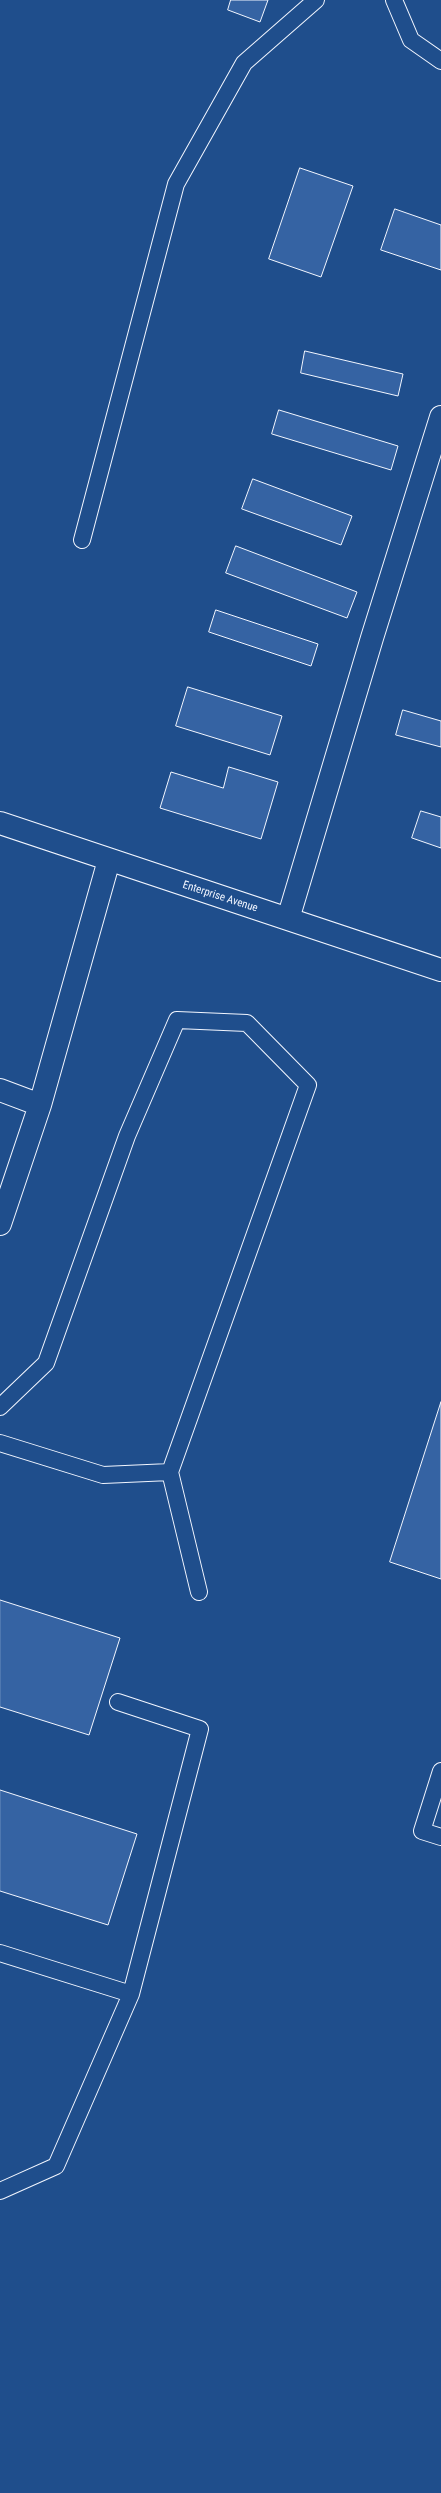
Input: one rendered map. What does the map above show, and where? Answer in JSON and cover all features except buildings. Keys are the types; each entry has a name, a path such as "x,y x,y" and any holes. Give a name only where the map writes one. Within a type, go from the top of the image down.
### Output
{"street":[{"path":"288,919 372,638 441,417"},
{"name":"Enterprise Avenue","path":"0,823 441,970"},
{"path":"0,1224 40,1104 109,860"},
{"path":"0,1090 40,1104"}],"lane":[{"path":"82,540 176,184 244,63 316,0"},
{"path":"394,0 411,40 441,62"},
{"path":"0,1407 46,1363 127,1136 178,1020 246,1023 308,1086 170,1472 199,1592"},
{"path":"0,1443 103,1475 170,1472"},
{"path":"0,2191 56,2166 131,1994 200,1729 118,1702"},
{"path":"441,1771 422,1832 441,1837"},
{"path":"0,1953 131,1994"}]}
